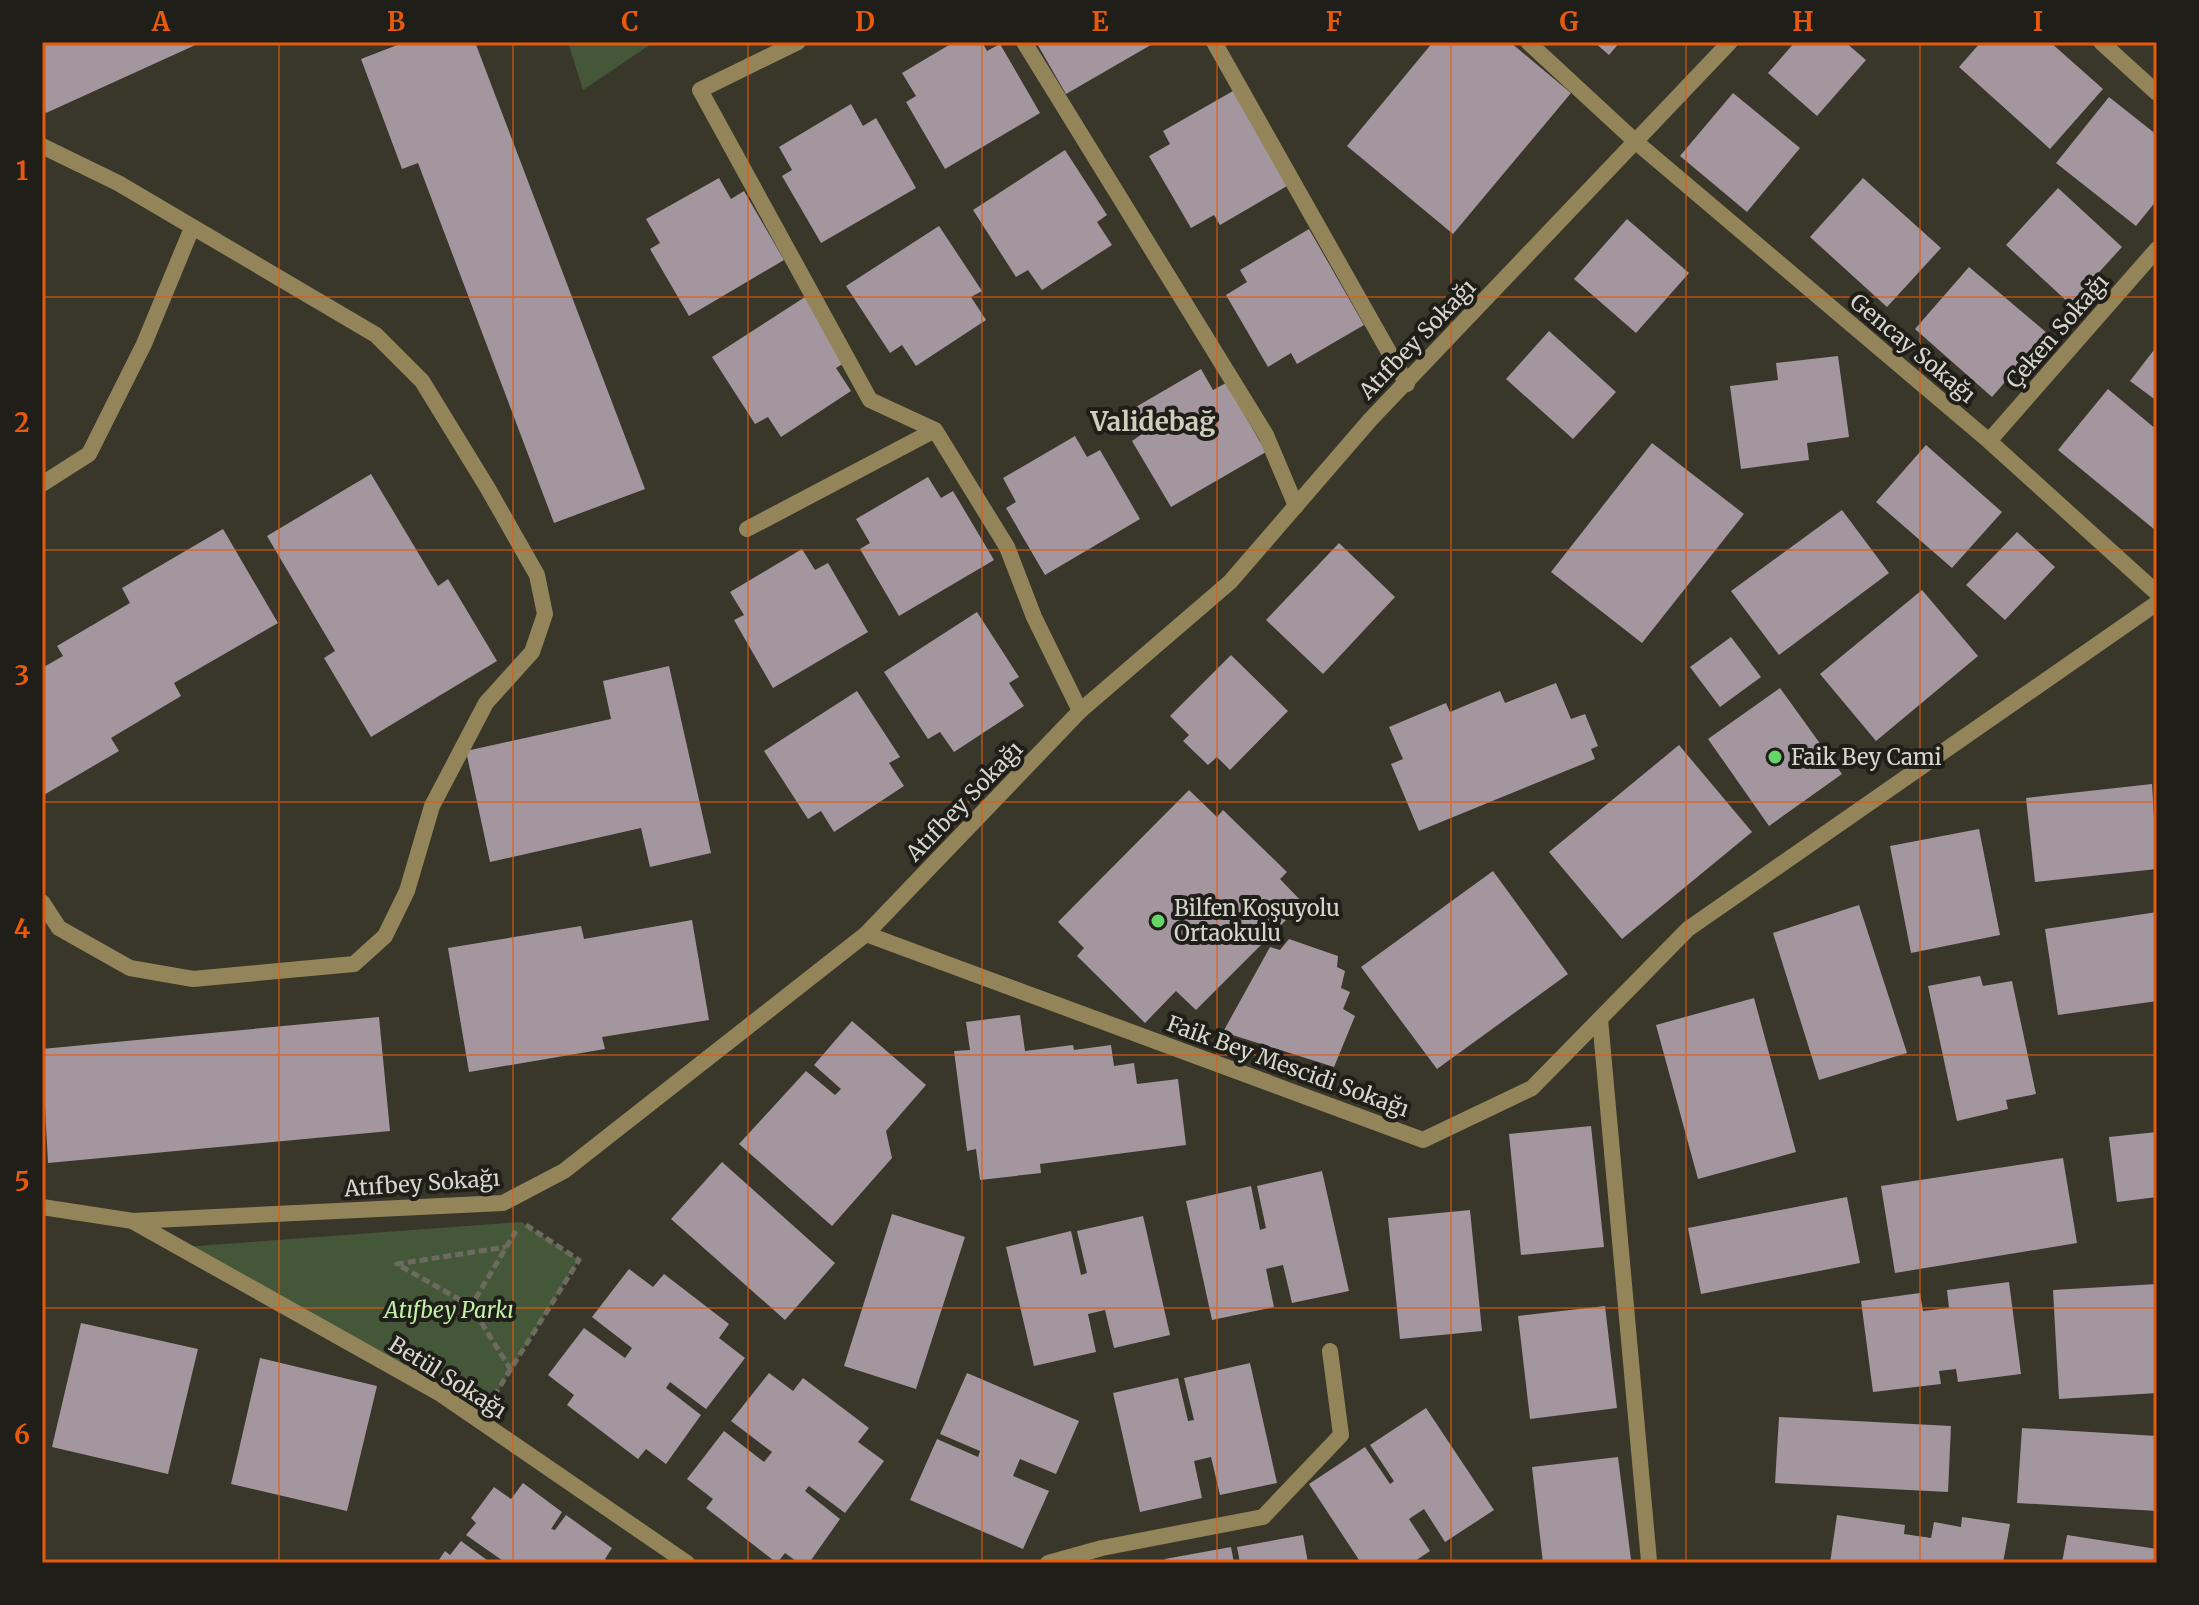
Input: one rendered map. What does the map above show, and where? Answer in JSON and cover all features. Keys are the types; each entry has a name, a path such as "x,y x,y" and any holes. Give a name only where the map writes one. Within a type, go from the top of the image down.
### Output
{"street":[{"path":"798,42 700,90 870,400 935,430 1007,547 1034,617 1080,711"},
{"path":"1024,42 1266,435 1296,506"},
{"path":"1214,42 1407,384"},
{"name":"Gencay Sokağı","path":"1528,42 1636,142 1989,441 2157,593"},
{"name":"Atıfbey Sokağı","path":"42,1207 133,1221 503,1203 564,1171 866,934 1080,711 1230,582 1370,420 1730,42"},
{"path":"2101,42 2157,93"},
{"path":"42,146 118,183 376,335 422,381 537,575 545,614 532,652 486,703 432,806 407,891 385,936 354,964 193,979 130,968 59,928 42,902"},
{"path":"42,484 89,454 144,344 192,228"},
{"name":"Çeken Sokağı","path":"1989,441 2157,249"},
{"path":"747,529 935,430"},
{"name":"Faik Bey Mescidi Sokağı","path":"866,934 1423,1140 1532,1088 1688,929 2157,603"},
{"path":"1600,1019 1649,1561"},
{"name":"Betül Sokağı","path":"133,1221 439,1393 687,1563"},
{"path":"1048,1563 1102,1548 1263,1517 1341,1435 1330,1351"}],"path":[{"path":"479,1421 579,1260 521,1222 503,1203"},
{"path":"471,1306 521,1222"},
{"path":"506,1247 397,1264 471,1306 511,1370"}],"green space":[{"path":"568,42 654,42 583,90"},
{"name":"Atıfbey Parkı","path":"521,1222 579,1260 479,1421 170,1248"}],"building":[{"path":"42,42 202,42 46,113 42,104"},
{"path":"405,42 475,42 645,489 554,523 418,163 402,169 361,59"},
{"path":"954,42 982,42 987,51 1000,44 1040,113 945,169 906,102 916,96 902,73"},
{"path":"1036,42 1156,42 1066,94"},
{"path":"1433,42 1510,42 1571,93 1453,234 1347,146"},
{"path":"1594,42 1620,42 1609,55"},
{"path":"1795,42 1845,42 1866,60 1817,116 1768,73"},
{"path":"1981,42 2050,42 2103,89 2050,149 1959,67"},
{"path":"1233,91 1287,186 1220,225 1214,215 1191,228 1149,156 1170,144 1163,131"},
{"path":"1733,93 1800,148 1747,212 1680,156"},
{"path":"2109,97 2157,135 2157,200 2136,226 2056,163"},
{"path":"851,104 863,126 876,118 916,188 821,243 782,176 792,170 779,147"},
{"path":"1065,150 1107,215 1097,222 1112,245 1042,290 1028,270 1016,277 973,210"},
{"path":"719,178 731,199 744,191 784,260 689,316 650,249 660,243 646,219"},
{"path":"1863,178 1941,248 1887,307 1810,237"},
{"path":"2058,188 2122,247 2070,304 2006,245"},
{"path":"1627,219 1689,273 1636,333 1574,279"},
{"path":"939,226 982,291 971,297 986,320 916,366 902,345 890,353 846,286"},
{"path":"1309,229 1364,325 1297,364 1291,353 1268,367 1226,295 1247,282 1240,270"},
{"path":"1969,267 2047,333 1992,397 1915,329"},
{"path":"805,297 846,362 836,368 851,391 781,437 768,417 755,424 712,357"},
{"path":"1549,331 1616,392 1573,439 1506,379"},
{"path":"2157,346 2157,401 2130,381"},
{"path":"1838,356 1849,437 1807,443 1809,460 1741,469 1730,386 1778,380 1776,363"},
{"path":"1201,369 1213,390 1226,383 1266,452 1171,507 1132,441 1142,434 1129,411"},
{"path":"2108,389 2157,430 2155,530 2058,450"},
{"path":"1075,436 1087,457 1100,450 1140,519 1045,575 1006,508 1016,502 1003,478"},
{"path":"1652,443 1744,514 1642,643 1551,572"},
{"path":"1926,445 2002,512 1952,568 1876,502"},
{"path":"371,474 438,586 448,579 497,661 371,737 324,658 335,651 267,536"},
{"path":"928,477 941,498 953,491 994,560 899,616 860,549 870,543 856,519"},
{"path":"1842,510 1889,573 1779,655 1731,591"},
{"path":"223,529 278,623 174,683 181,696 111,738 119,751 42,796 42,668 63,656 57,646 130,603 122,588"},
{"path":"2017,532 2055,567 2005,620 1966,585"},
{"path":"1339,543 1395,597 1323,674 1266,620"},
{"path":"802,549 815,570 828,563 868,632 773,688 734,620 744,615 730,592"},
{"path":"1922,590 1978,656 1876,741 1820,674"},
{"path":"977,612 1019,677 1009,683 1024,706 954,752 940,732 928,739 884,672"},
{"path":"1731,637 1761,677 1720,707 1690,667"},
{"path":"1231,655 1288,711 1230,770 1217,757 1208,765 1183,741 1189,735 1170,716"},
{"path":"669,666 711,853 650,867 641,828 490,862 466,751 611,719 603,681"},
{"path":"1556,683 1571,719 1585,714 1598,746 1591,749 1595,759 1419,831 1391,764 1403,759 1389,727 1446,703 1450,712 1500,691 1505,703"},
{"name":"Faik Bey Cami","path":"1780,688 1842,774 1769,826 1708,739"},
{"path":"857,691 900,757 889,763 904,786 834,832 821,811 808,819 764,751"},
{"path":"1679,745 1752,832 1622,939 1549,852"},
{"path":"2152,784 2157,869 2035,882 2026,798"},
{"name":"Bilfen Koşuyolu Ortaokulu","path":"1189,790 1217,817 1223,810 1287,872 1280,879 1303,903 1196,1010 1176,991 1145,1023 1077,956 1084,948 1058,922"},
{"path":"1979,829 2000,935 1911,953 1890,846"},
{"path":"1493,871 1568,974 1437,1069 1361,967"},
{"path":"1859,905 1907,1053 1819,1080 1773,933"},
{"path":"2157,912 2157,1001 2058,1015 2045,929"},
{"path":"692,920 709,1020 602,1037 605,1049 469,1072 448,948 581,926 584,939"},
{"path":"1289,939 1338,956 1337,967 1345,971 1341,988 1350,992 1343,1009 1355,1016 1334,1067 1223,1032 1270,947 1280,950"},
{"path":"1980,976 1983,986 2012,981 2036,1094 2006,1100 2008,1109 1957,1121 1928,986"},
{"path":"1754,998 1796,1152 1698,1179 1656,1025"},
{"path":"1020,1015 1025,1051 1073,1045 1074,1050 1111,1045 1114,1066 1134,1063 1137,1084 1178,1079 1186,1145 1040,1164 1041,1173 980,1180 976,1149 967,1151 954,1051 970,1050 966,1022"},
{"path":"379,1017 390,1131 48,1163 42,1049"},
{"path":"852,1021 926,1085 886,1131 892,1158 832,1226 739,1144 806,1071 835,1095 841,1089 814,1065"},
{"path":"1591,1126 1604,1247 1521,1255 1509,1134"},
{"path":"2157,1132 2157,1197 2117,1202 2109,1137"},
{"path":"2063,1158 2077,1243 1895,1273 1881,1186"},
{"path":"722,1162 835,1263 785,1320 671,1219"},
{"path":"1322,1171 1349,1291 1292,1303 1283,1265 1266,1269 1274,1307 1212,1320 1186,1201 1251,1186 1260,1230 1266,1228 1257,1186"},
{"path":"1847,1197 1860,1263 1701,1294 1688,1228"},
{"path":"1470,1210 1482,1331 1400,1339 1388,1218"},
{"path":"892,1214 965,1237 916,1389 844,1366"},
{"path":"1143,1216 1170,1335 1114,1348 1105,1310 1088,1314 1096,1352 1034,1366 1006,1247 1071,1231 1081,1275 1087,1273 1077,1231"},
{"path":"629,1269 653,1287 664,1274 729,1324 719,1338 745,1358 706,1409 670,1382 666,1388 701,1415 666,1464 646,1449 638,1459 567,1405 574,1395 548,1375 584,1328 625,1358 632,1348 592,1317"},
{"path":"2009,1282 2021,1374 1958,1382 1956,1369 1939,1371 1941,1384 1873,1392 1861,1301 1920,1293 1923,1311 1949,1308 1947,1290"},
{"path":"2157,1284 2157,1393 2059,1399 2053,1290"},
{"path":"1605,1306 1617,1408 1530,1419 1518,1316"},
{"path":"81,1323 198,1349 168,1474 52,1447"},
{"path":"260,1358 377,1386 347,1511 231,1484"},
{"path":"1250,1363 1277,1483 1220,1495 1211,1457 1194,1461 1202,1498 1140,1512 1113,1393 1178,1378 1188,1421 1194,1420 1184,1378"},
{"path":"769,1373 793,1391 803,1378 869,1428 858,1442 884,1461 845,1513 809,1486 805,1491 840,1519 809,1563 799,1563 785,1553 777,1563 706,1508 713,1499 687,1479 724,1431 764,1462 772,1452 731,1421"},
{"path":"967,1373 1079,1421 1056,1474 1020,1459 1013,1476 1049,1491 1023,1549 910,1500 937,1439 978,1457 980,1451 940,1434"},
{"path":"1426,1408 1494,1510 1445,1542 1424,1509 1409,1519 1430,1551 1412,1563 1361,1563 1309,1484 1365,1447 1390,1484 1394,1481 1370,1445"},
{"path":"1779,1417 1951,1426 1948,1492 1775,1483"},
{"path":"2022,1428 2157,1436 2157,1511 2017,1503"},
{"path":"1618,1457 1631,1560 1543,1563 1532,1467"},
{"path":"523,1483 562,1512 551,1529 555,1530 566,1515 612,1548 605,1559 610,1563 506,1563 466,1535 476,1523 471,1518 494,1487 511,1499"},
{"path":"1837,1515 1905,1525 1904,1534 1931,1538 1934,1522 1961,1527 1962,1517 2010,1524 2003,1563 1830,1563"},
{"path":"1303,1535 1308,1563 1240,1563 1237,1547"},
{"path":"2067,1535 2157,1549 2157,1563 2062,1563"},
{"path":"461,1541 491,1563 437,1563 445,1551 450,1555"},
{"path":"1231,1547 1234,1563 1166,1563 1165,1559"}],"place":[{"name":"Faik Bey Cami","path":"1775,757"},
{"name":"Bilfen Koşuyolu Ortaokulu","path":"1158,921"}],"district":[{"name":"Validebağ","path":"1153,422"}]}
